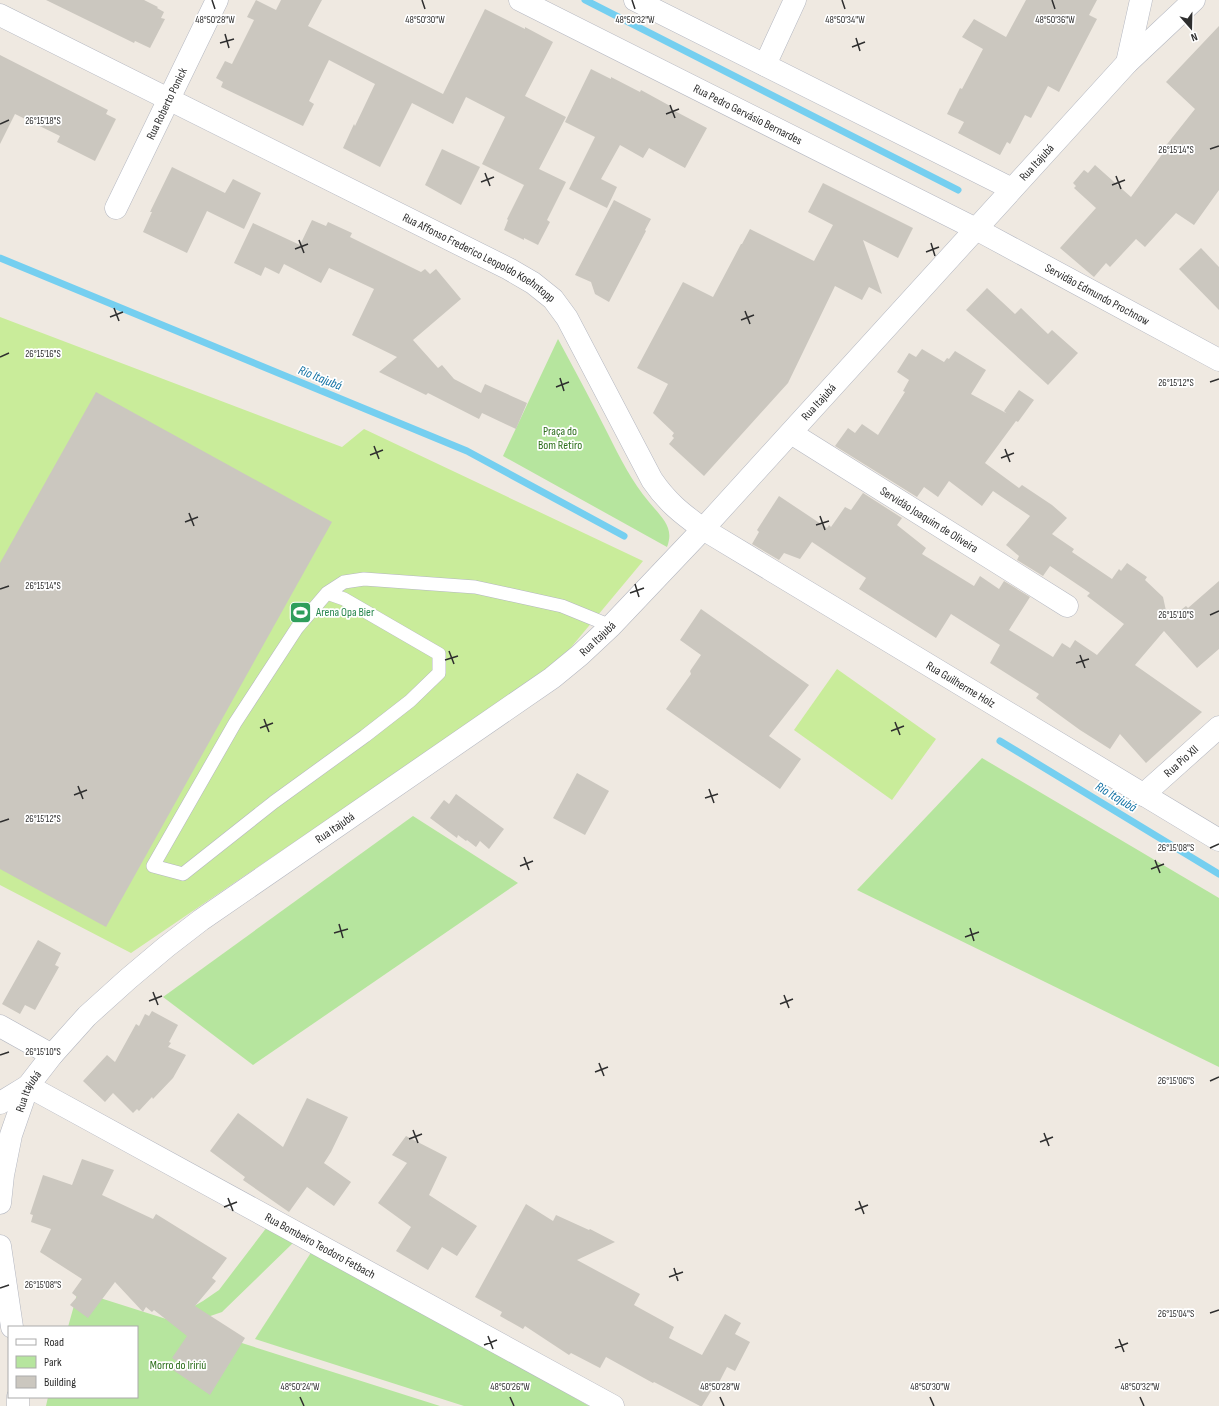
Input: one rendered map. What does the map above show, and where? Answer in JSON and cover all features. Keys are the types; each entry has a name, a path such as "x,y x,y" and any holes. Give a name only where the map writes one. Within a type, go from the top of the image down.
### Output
{"street":[{"name":"Rua Roberto Ponick","path":"116,208 162,96 217,0"},
{"name":"Rua Pedro Gervásio Bernardes","path":"520,0 976,229"},
{"path":"635,0 1012,190"},
{"path":"765,65 795,0"},
{"name":"Rua Itajubá","path":"0,1203 3,1176 11,1135 28,1086 52,1055 88,1016 128,979 201,920 552,678 580,655 611,626 791,433 1127,63 1141,0"},
{"path":"1127,63 1194,0"},
{"name":"Rua Affonso Frederico Leopoldo Koehntopp","path":"0,15 502,265 533,283 553,299 567,318 652,480 673,506 702,529"},
{"name":"Servidão Edmundo Prochnow","path":"976,229 1219,360"},
{"name":"Servidão Joaquim de Oliveira","path":"791,433 1068,606"},
{"name":"Rua Guilherme Holz","path":"702,529 1219,840"},
{"name":"Rua Pio XII","path":"1143,794 1219,727"},
{"path":"0,1026 52,1055"},
{"path":"0,1103 28,1086"},
{"name":"Rua Bombeiro Teodoro Fetbach","path":"28,1086 613,1406"},
{"path":"0,1246 12,1326"}],"lane":[{"path":"327,593 344,599 438,654 439,673 410,701 365,736 274,802 183,874 153,866 235,723 297,628 327,593 344,582 364,579 474,587 562,606 611,626"}],"green space":[{"name":"Arena Opa Bier","path":"0,317 342,447 364,429 643,561 558,663 131,953 0,885"},
{"name":"Praça do Bom Retiro","path":"558,339 627,470 637,486 666,523 669,534 667,547 503,456"},
{"path":"837,669 936,739 892,800 794,730"},
{"path":"982,758 1219,898 1219,1067 857,890"},
{"path":"413,816 518,883 253,1065 163,997"},
{"path":"267,1227 294,1242 222,1312 190,1323 175,1317 219,1290"},
{"path":"314,1248 589,1406 464,1406 255,1339"},
{"name":"Morro do Iririú","path":"78,1291 440,1406 46,1406 48,1398 138,1398 138,1326 68,1326"}],"building":[{"path":"46,0 144,0 158,7 157,8 164,12 161,18 165,19 150,48 135,41 134,43"},
{"path":"256,0 276,10 281,0 322,0 308,26 443,94 485,9 525,29 525,27 553,42 525,96 566,117 539,169 566,182 547,220 550,222 538,245 504,230 508,220 507,219 524,185 482,164 505,117 466,97 453,124 412,103 380,167 343,148 375,84 329,60 309,101 314,104 303,126 221,87 223,82 216,78 225,61 232,64 254,20 247,17"},
{"path":"1026,0 1097,0 1089,15 1097,19 1059,92 1048,86 1031,118 1025,115 1010,144 1007,142 1000,155 958,133 964,122 947,114 960,88 962,89 983,49 962,37 974,19 1006,37"},
{"path":"1219,26 1219,190 1194,225 1176,213 1145,247 1136,239 1110,267 1106,263 1094,277 1060,248 1096,208 1074,188 1076,186 1073,183 1084,170 1088,173 1095,165 1131,197 1166,149 1164,148 1195,109 1166,82"},
{"path":"0,55 108,110 106,114 116,119 95,161 57,142 60,136 15,114 0,144"},
{"path":"591,69 611,79 611,77 640,92 641,90 672,107 671,109 707,128 685,168 649,148 643,158 620,145 601,179 617,187 607,208 569,189 595,137 565,122"},
{"path":"442,149 480,167 461,205 425,185"},
{"path":"172,167 225,193 233,179 261,193 244,229 207,211 187,253 143,232 152,212 150,212"},
{"path":"823,183 913,228 898,258 863,240 882,294 869,287 862,300 835,286 788,383 704,476 669,444 674,438 672,436 674,433 653,413 668,384 637,368 683,282 713,297 750,229 814,261 833,225 808,212"},
{"path":"614,200 651,219 609,302 595,294 591,282 575,275"},
{"path":"312,220 326,226 328,222 352,233 350,237 421,272 425,269 430,274 436,269 461,299 413,340 438,368 442,365 454,379 481,393 485,384 527,403 516,429 482,413 479,419 428,393 426,395 379,372 397,357 352,335 374,289 329,268 321,283 284,264 279,274 265,267 261,276 234,263 253,223 300,245"},
{"path":"1201,248 1219,267 1219,310 1179,269"},
{"path":"987,288 1015,314 1021,308 1048,334 1052,330 1078,353 1048,385 966,310"},
{"path":"922,349 944,362 947,358 949,359 955,351 986,370 971,394 1006,413 1004,411 1019,390 1034,400 1018,422 1016,421 985,463 1019,488 1022,485 1052,505 1067,518 1052,534 1074,549 1072,552 1112,579 1119,569 1121,571 1127,563 1147,577 1145,580 1163,597 1168,620 1186,606 1188,608 1219,581 1219,649 1197,668 1164,631 1135,665 1202,712 1146,763 1120,734 1110,749 1080,730 1036,698 1039,694 990,663 1000,645 951,614 936,638 859,589 866,578 812,542 800,559 784,553 779,560 752,544 759,532 757,530 779,496 827,528 829,525 831,527 845,507 851,510 863,493 902,518 897,525 926,548 922,554 974,586 980,576 999,589 1004,581 1030,597 1009,630 1053,657 1062,643 1070,648 1075,640 1097,655 1124,624 1087,596 1090,593 1050,566 1043,576 1017,560 1019,556 1006,545 1030,516 993,491 982,506 949,481 938,497 924,487 917,497 835,446 848,428 855,433 862,424 878,435 905,392 903,391 909,380 897,372 909,353 916,357"},
{"path":"96,392 332,522 106,927 0,869 0,563"},
{"path":"701,609 809,685 769,736 801,759 780,789 666,709 691,674 690,671 701,655 680,640"},
{"path":"577,773 609,791 585,835 553,818"},
{"path":"456,794 504,829 489,849 480,841 476,847 458,835 457,838 430,818 444,800 449,804"},
{"path":"38,940 61,953 55,965 59,967 35,1010 25,1005 20,1014 2,1004"},
{"path":"152,1011 178,1025 168,1047 186,1055 173,1078 153,1099 152,1097 139,1111 137,1109 133,1113 113,1093 105,1102 83,1081 107,1055 115,1062 136,1024 139,1026 145,1014 149,1016"},
{"path":"307,1098 348,1117 324,1163 351,1182 334,1206 307,1187 289,1212 243,1180 245,1177 210,1151 238,1113 283,1147"},
{"path":"406,1136 447,1157 429,1195 477,1226 457,1256 442,1247 428,1270 396,1251 411,1227 378,1203 407,1163 392,1155"},
{"path":"82,1159 114,1170 102,1195 153,1219 156,1214 227,1258 212,1278 216,1281 195,1306 245,1338 210,1395 173,1370 178,1362 172,1358 187,1336 154,1310 152,1312 146,1307 143,1312 115,1282 88,1318 70,1305 77,1297 72,1293 82,1279 40,1252 51,1229 31,1222 33,1215 30,1214 43,1175 72,1185"},
{"path":"526,1204 553,1221 556,1215 589,1230 590,1229 615,1242 577,1260 640,1294 634,1305 674,1327 669,1338 702,1355 725,1314 741,1323 735,1334 750,1342 735,1371 727,1367 714,1392 711,1391 702,1406 654,1382 653,1383 606,1357 600,1368 571,1353 569,1355 525,1326 523,1329 500,1316 502,1312 475,1297"}],"waterway":[{"path":"585,0 958,190"},
{"name":"Rio Itajubá","path":"0,258 467,451 624,536"},
{"name":"Rio Itajubá","path":"1000,741 1219,874"}],"place":[{"name":"Arena Opa Bier","path":"300,612"}]}
